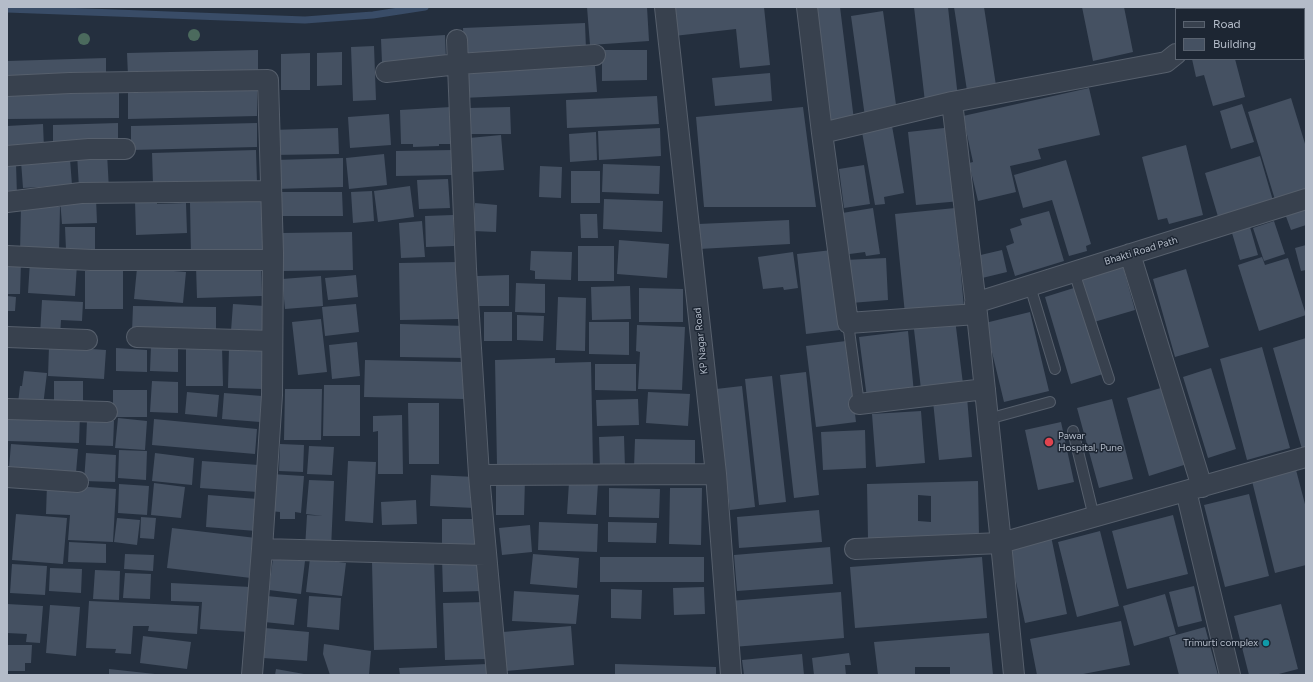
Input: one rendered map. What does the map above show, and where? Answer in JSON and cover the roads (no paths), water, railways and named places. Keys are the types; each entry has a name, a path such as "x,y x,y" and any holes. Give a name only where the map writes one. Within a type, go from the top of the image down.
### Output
{"street":[{"name":"KP Nagar Road","path":"665,7 716,474 731,675"},
{"path":"807,7 822,133 848,323"},
{"path":"457,40 466,269 486,555 497,675"},
{"path":"386,72 458,64 595,55"},
{"path":"822,133 952,102 1166,62 1175,55"},
{"path":"7,86 70,82 268,80 273,260 272,395 252,675"},
{"path":"952,102 985,389 1014,675"},
{"path":"7,156 89,149 125,149"},
{"path":"7,202 81,193 271,191"},
{"name":"Bhakti Road Path","path":"848,323 976,308 1030,286 1306,199"},
{"path":"1130,254 1194,489 1230,675"},
{"path":"7,256 91,260 273,260"},
{"path":"7,337 87,340"},
{"path":"137,337 272,341"},
{"path":"859,404 985,389"},
{"path":"7,409 108,412"},
{"path":"855,549 1001,543 1306,457"},
{"path":"480,475 716,474"},
{"path":"7,477 78,482"},
{"path":"262,549 486,555"}],"lane":[{"path":"1074,272 1109,378"},
{"path":"1030,286 1055,369"},
{"path":"848,323 859,404"},
{"path":"988,419 1050,402"},
{"path":"1073,431 1094,517"}],"waterway":[{"path":"7,9 305,20 373,15 425,7"}],"place":[{"name":"Pawar Hospital, Pune","path":"1049,442"},
{"name":"Trimurti complex","path":"1266,643"}]}
